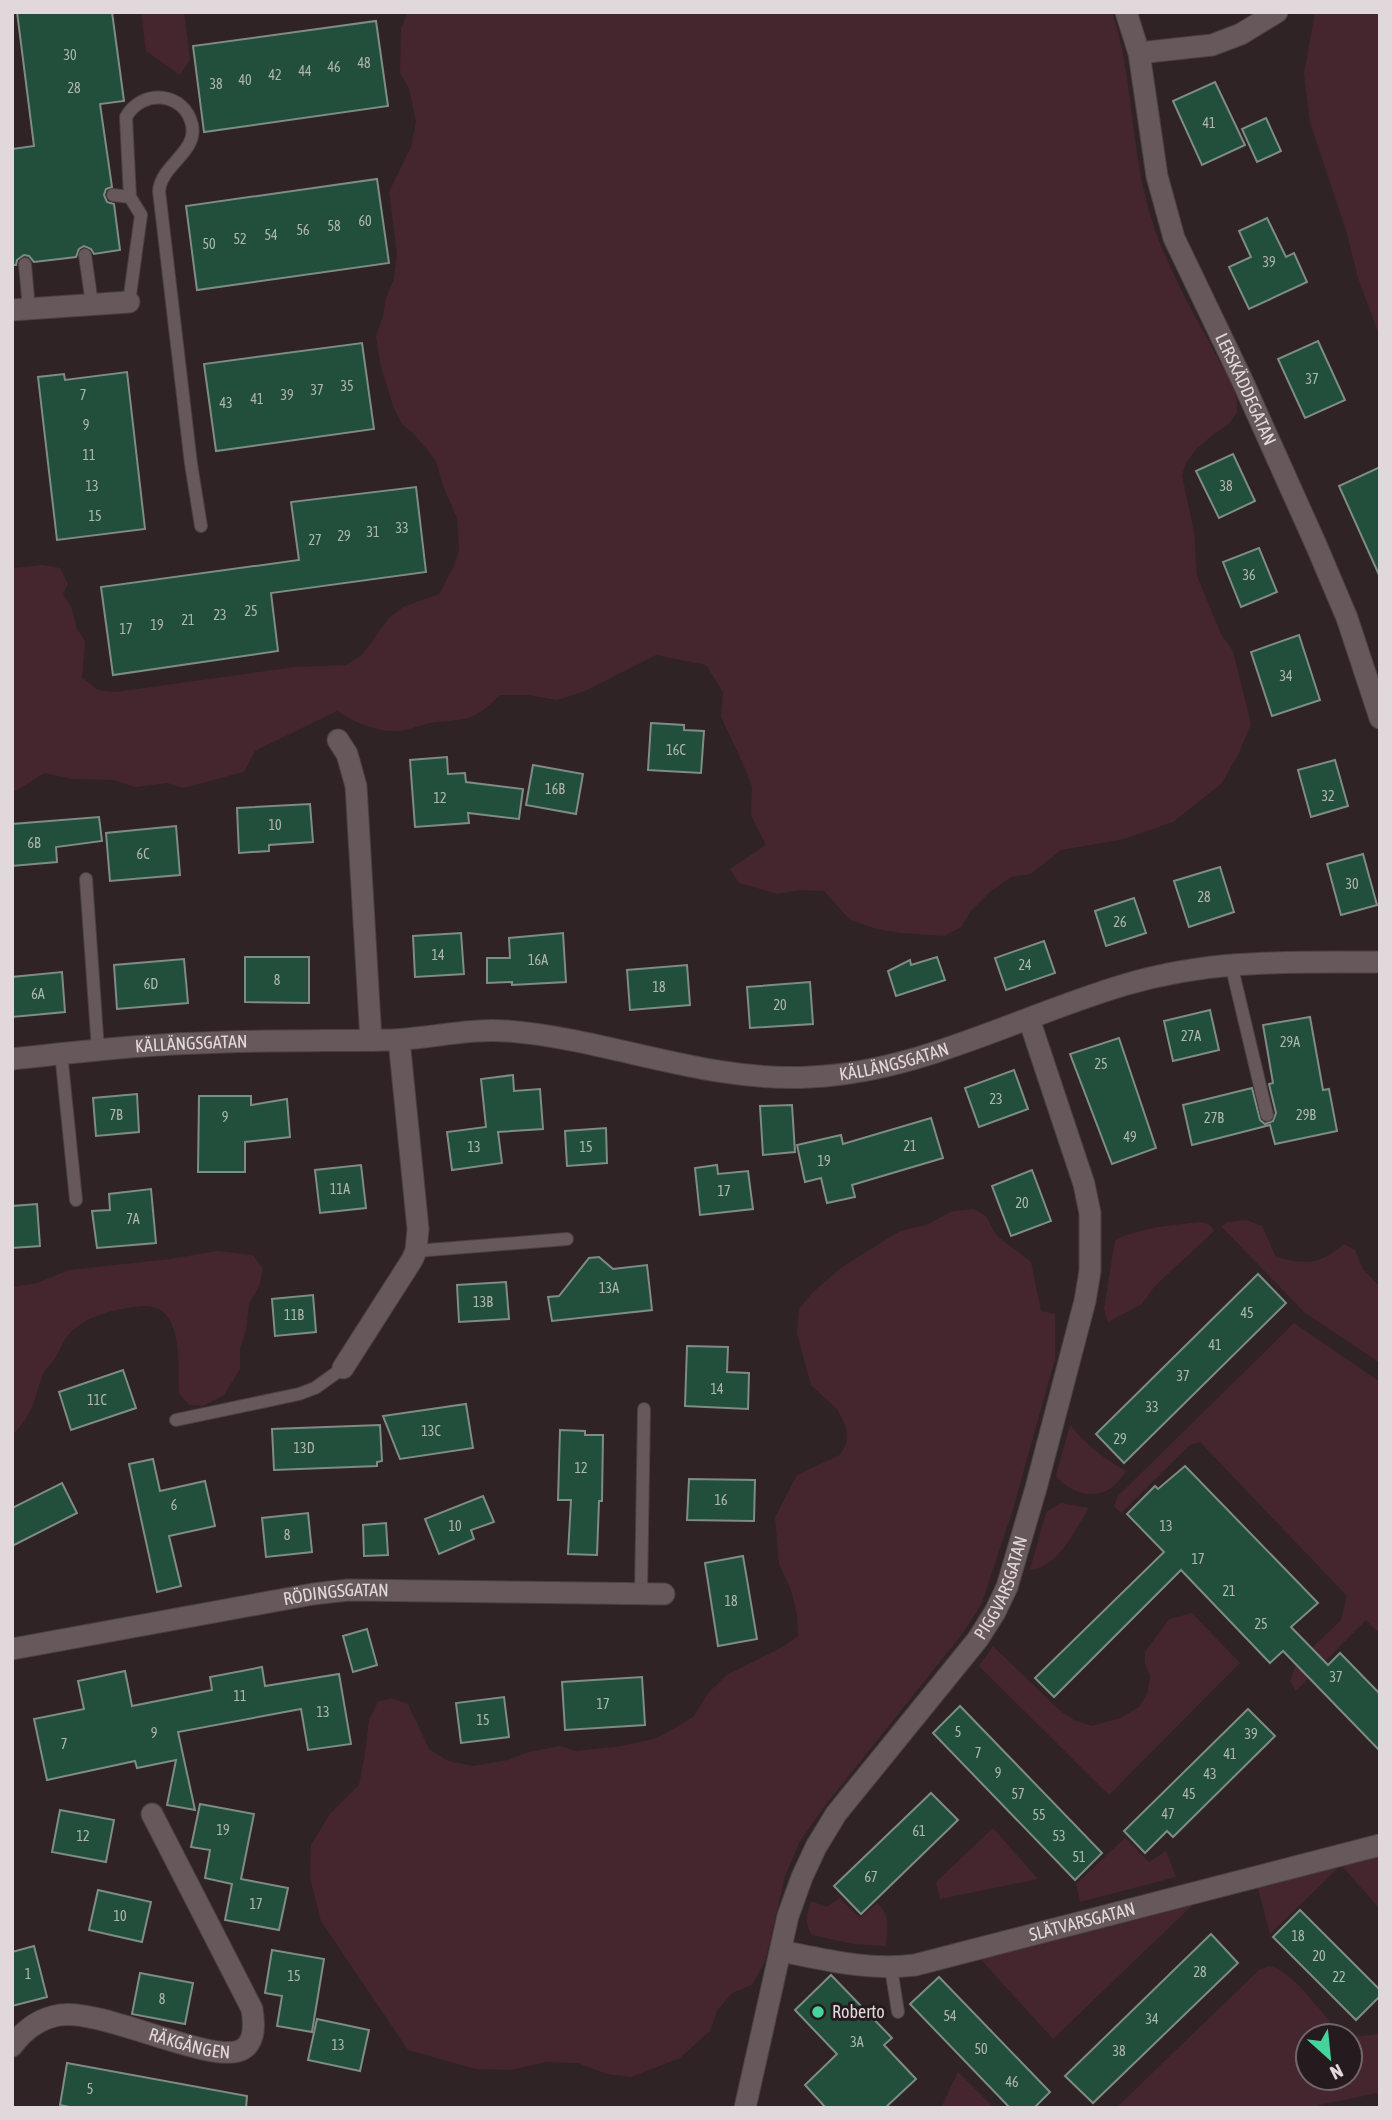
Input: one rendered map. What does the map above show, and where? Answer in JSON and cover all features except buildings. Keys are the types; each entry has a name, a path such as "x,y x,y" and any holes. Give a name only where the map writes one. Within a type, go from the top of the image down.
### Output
{"street":[{"name":"LERSKÄDDEGATAN","path":"1126,12 1139,53 1157,176 1174,239 1321,554 1347,618 1380,718"},
{"path":"1139,53 1212,45 1241,34 1277,12"},
{"path":"21,309 128,302"},
{"path":"338,740 347,754 356,786 371,1040"},
{"name":"KÄLLÄNGSGATAN","path":"12,1059 205,1042 400,1040 501,1030 616,1048 718,1073 808,1078 895,1065 956,1046 1086,997 1197,967 1380,962"},
{"name":"PIGGVARSGATAN","path":"745,2108 788,1916 802,1877 836,1814 955,1670 995,1612 1007,1587 1040,1475 1085,1301 1092,1241 1084,1184 1029,1019"},
{"path":"343,1368 400,1281 416,1251 418,1229 400,1040"},
{"name":"RÖDINGSGATAN","path":"12,1649 313,1594 348,1590 664,1594"},
{"name":"RÄKGÅNGEN","path":"12,2046 31,2026 59,2015 76,2014 206,2050 242,2050 250,2043 254,2021 252,2009 152,1814"},
{"name":"SLÄTVARSGATAN","path":"781,1951 844,1964 891,1968 915,1965 1380,1845"}],"lane":[{"path":"128,302 141,215 130,197 126,117 130,110 146,100 168,98 185,109 190,118 193,135 162,181 159,191 191,464 201,526"},
{"path":"113,195 130,197"},
{"path":"85,255 92,304"},
{"path":"21,309 24,264"},
{"path":"86,879 98,1050"},
{"path":"1231,964 1267,1115"},
{"path":"61,1053 75,1200"},
{"path":"416,1251 567,1239"},
{"path":"176,1420 299,1394 315,1388 343,1368"},
{"path":"641,1594 644,1409"},
{"path":"891,1968 898,2012"}],"shaded area":[{"path":"141,12 184,12 190,60 180,75 146,51"},
{"path":"408,12 1112,12 1124,59 1141,179 1154,226 1173,272 1231,383 1237,400 1237,412 1228,425 1197,448 1186,463 1182,475 1194,532 1197,576 1221,634 1233,651 1251,724 1238,755 1221,784 1173,822 1124,839 1061,850 1031,874 1011,877 991,891 970,912 961,927 944,936 899,933 850,920 824,891 800,890 778,894 739,883 730,869 766,845 751,815 752,787 721,717 723,692 706,665 656,655 585,691 557,700 528,695 500,695 472,716 405,730 387,731 369,727 337,711 255,751 244,772 183,788 167,783 136,787 113,780 73,779 44,773 12,791 12,568 42,565 60,568 68,584 63,594 71,606 77,629 85,641 82,678 98,690 115,692 295,667 346,665 362,655 389,618 403,607 439,594 454,566 459,550 457,518 436,461 415,435 402,424 393,406 380,363 376,336 394,279 397,253 389,192 411,147 416,122 409,88 400,73 401,28"},
{"path":"1315,12 1380,12 1380,337 1358,278 1346,230 1310,122 1304,74"},
{"path":"974,1209 986,1216 997,1236 1031,1262 1041,1311 1055,1314 1055,1359 1013,1509 982,1603 963,1633 827,1803 800,1841 785,1876 765,1962 752,1985 732,1993 717,2011 710,2031 680,2058 631,2077 607,2074 578,2063 546,2062 510,2070 476,2069 408,2050 321,1921 310,1878 311,1845 330,1814 359,1785 369,1720 378,1702 391,1698 408,1704 429,1749 448,1761 473,1766 560,1746 576,1751 622,1746 657,1738 694,1716 709,1692 727,1675 783,1647 798,1636 797,1615 791,1590 779,1564 775,1517 797,1475 840,1455 847,1442 846,1427 838,1410 811,1385 797,1333 799,1309 813,1292 842,1267 900,1231 926,1225 953,1211"},
{"path":"1246,1220 1262,1226 1276,1257 1305,1262 1327,1256 1344,1244 1355,1250 1363,1269 1380,1287 1380,1363 1304,1312 1221,1226 1228,1222"},
{"path":"1202,1222 1210,1225 1214,1231 1154,1287 1142,1304 1108,1322 1104,1309 1115,1240 1147,1229"},
{"path":"217,1251 253,1255 263,1269 260,1284 249,1304 246,1331 240,1348 240,1369 224,1395 203,1406 189,1405 179,1393 176,1339 166,1315 157,1308 144,1306 123,1309 91,1318 73,1330 43,1374 29,1414 12,1435 12,1287 37,1283 69,1270"},
{"path":"1294,1323 1380,1382 1380,1634 1366,1620 1296,1691 1290,1681 1297,1662 1341,1620 1347,1596 1200,1442 1190,1445 1121,1513 1114,1506 1118,1496"},
{"path":"1070,1425 1096,1451 1126,1471 1111,1488 1097,1494 1082,1493 1061,1482 1056,1476"},
{"path":"1061,1503 1089,1508 1057,1555 1040,1568 1030,1570 1046,1512"},
{"path":"1192,1613 1240,1663 1109,1795 979,1666 993,1646 1059,1710 1074,1720 1092,1726 1120,1718 1139,1707 1148,1692 1150,1676 1145,1663 1145,1652 1169,1619"},
{"path":"993,1828 1038,1879 940,1899 936,1882"},
{"path":"1125,1838 1149,1862 1166,1851 1176,1877 1080,1902 1076,1884"},
{"path":"1380,1849 1380,1909 1342,1866 1270,1934 1256,1881"},
{"path":"1201,1897 1053,2039 975,1953"},
{"path":"840,1898 860,1918 877,1903 884,1912 887,1923 886,1946 853,1944 812,1935 807,1922 811,1901 826,1907"},
{"path":"1269,1966 1286,1974 1330,2022 1294,2022 1294,2092 1364,2092 1364,2036 1380,2034 1380,2092 1310,2108 1116,2108 1259,1970"},
{"path":"958,2072 994,2108 941,2108"}],"place":[{"name":"Roberto","path":"818,2012"}]}
